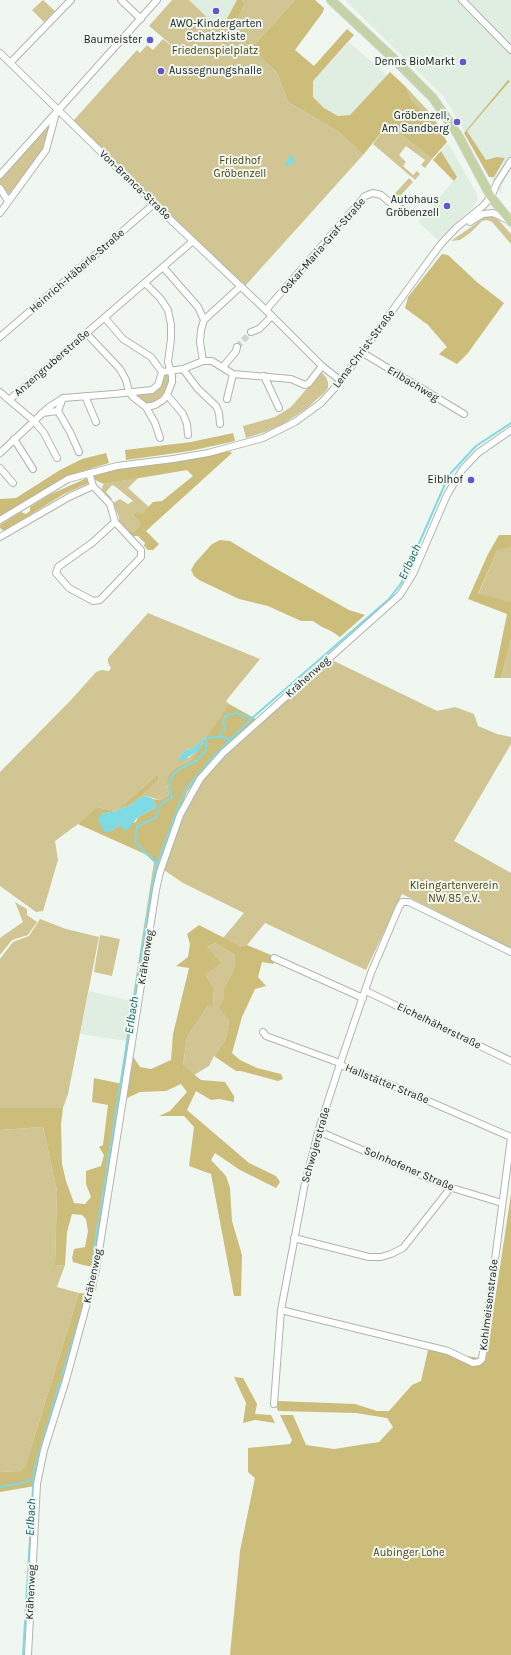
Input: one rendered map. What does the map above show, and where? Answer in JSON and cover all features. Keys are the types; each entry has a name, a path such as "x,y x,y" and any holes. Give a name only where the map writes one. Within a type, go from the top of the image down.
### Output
{"main road":[{"path":"331,0 433,98 458,135 491,197 511,222"}],"street":[{"path":"10,63 71,0"},
{"path":"121,0 141,18"},
{"path":"0,175 157,0"},
{"path":"462,0 511,50"},
{"name":"Von-Branca-Straße","path":"0,54 154,204 266,310 322,366 341,382"},
{"path":"0,212 46,150 58,109"},
{"name":"Lena-Christ-Straße","path":"0,520 68,479 117,466 208,453 263,438 295,422 321,403 341,382 440,245 456,228 479,210 491,197 497,183 511,161"},
{"path":"0,188 8,201"},
{"name":"Oskar-Maria-Graf-Straße","path":"266,310 365,196 373,193 381,195 394,206 404,210"},
{"name":"Heinrich-Häberle-Straße","path":"0,337 154,204"},
{"path":"448,236 483,214 493,213 511,222"},
{"name":"Anzengruberstraße","path":"0,392 9,400 193,241"},
{"path":"163,267 198,307 204,320 200,342 203,360"},
{"path":"145,283 160,298 168,310 171,325 171,345 168,362 172,382 164,400 159,403 146,406"},
{"path":"204,320 241,286"},
{"path":"250,332 259,329 272,316"},
{"path":"105,318 123,339 151,357 162,372"},
{"path":"87,334 120,369 132,397 146,406 155,423 160,438"},
{"path":"223,367 236,351 237,347"},
{"name":"Erlbachweg","path":"363,353 464,414"},
{"path":"162,372 184,369 203,360 212,361 233,374 291,379 305,385 309,383 322,366"},
{"path":"184,369 198,389 216,406 219,413 220,424"},
{"path":"0,453 48,406 63,398 152,390 158,385 162,372"},
{"path":"227,399 233,374"},
{"path":"264,376 278,408"},
{"path":"167,395 183,414 187,424 188,435"},
{"path":"85,396 96,422"},
{"path":"58,411 63,398"},
{"path":"9,400 34,421 49,440 57,458"},
{"path":"42,413 58,411"},
{"path":"58,411 79,452"},
{"name":"Krähenweg","path":"28,1655 37,1484 44,1450 66,1380 96,1270 156,890 160,872 180,815 200,779 223,753 400,595 414,574 447,495 462,470 478,453 511,430"},
{"path":"14,440 33,469"},
{"path":"0,468 13,483"},
{"path":"89,473 93,486 110,504 115,522 141,550 141,557 100,600 93,601 69,588 58,577 56,570 92,544 115,522"},
{"path":"0,537 69,497 93,486"},
{"name":"Schwojerstraße","path":"274,1404 281,1310 304,1184 318,1131 371,973 402,902 407,901 511,952"},
{"path":"274,958 363,998"},
{"name":"Eichelhäherstraße","path":"366,991 511,1061"},
{"name":"Hallstätter Straße","path":"263,1032 266,1036 340,1064 511,1137"},
{"name":"Solnhofener Straße","path":"318,1131 449,1186 502,1204"},
{"name":"Kohlmeisenstraße","path":"281,1310 448,1351 474,1363 479,1362 482,1359 511,1137"},
{"path":"294,1238 369,1257 381,1257 392,1254 403,1248 448,1191 449,1186"}],"shaded area":[{"name":"AWO-Kindergarten Schatzkiste","path":"189,0 237,0 225,22 218,28"},
{"path":"345,0 511,0 511,167 502,185 501,194 444,97"},
{"path":"349,42 387,75 350,115 339,116 324,108 313,97 313,81"},
{"path":"448,143 476,192 478,199 473,207 438,240 418,222 457,177 441,151"},
{"path":"89,991 132,1001 126,1041 80,1034"}],"green space":[{"path":"43,0 55,11 44,22 32,10"},
{"name":"Friedhof Gröbenzell","path":"172,0 189,0 218,28 225,22 277,73 288,102 339,132 363,155 245,286 73,121 137,50 140,53 147,45 153,50 163,39 192,62 149,26"},
{"path":"237,0 242,0 245,4 234,25 253,46 295,0 315,0 324,8 323,12 295,50 314,66 347,29 354,35 313,81 313,97 324,108 338,116 350,115 390,72 406,87 412,101 430,120 437,123 447,142 432,159 399,133 385,128 363,155 339,132 288,102 277,73 225,22"},
{"path":"242,0 295,0 253,46 234,25 245,4"},
{"path":"508,80 510,81 467,131 486,160 497,157 505,158 494,177 489,177 464,133"},
{"path":"406,87 433,116 437,123 430,121 412,101"},
{"path":"56,113 50,125 44,148 11,194 6,193 0,185 0,176"},
{"path":"385,128 399,133 432,159 425,168 421,165 425,160 406,146 399,155 406,162 403,166 413,175 417,171 420,174 415,180 373,144"},
{"path":"441,151 457,177 454,181 433,160"},
{"path":"409,178 413,182 393,204 389,200"},
{"path":"487,216 495,216 511,234 511,244 492,222 487,220 482,221 470,233 460,240 451,241"},
{"path":"442,254 448,255 478,283 504,303 468,353 457,364 439,354 447,347 428,325 405,308 408,297"},
{"path":"321,372 326,377 328,388 306,409 283,424 246,438 243,426 275,417 291,407"},
{"path":"166,374 169,376 170,381 163,399 146,405 131,393 159,386"},
{"path":"233,433 235,441 190,451 126,460 125,450 191,442"},
{"path":"229,451 232,453 146,531 159,544 153,550 148,550 144,546 145,543 138,536 133,536 129,532 133,532 140,526 139,522 133,515 137,512 142,514 153,502 162,501 193,476 187,470 104,484 95,480 94,477 95,474 113,470 186,460"},
{"path":"106,453 109,463 67,476 0,516 0,499 16,498 60,470 82,459"},
{"path":"87,478 89,483 64,494 4,531 0,528 0,525 21,512 26,514 30,511 30,507 49,495"},
{"path":"138,478 128,488 149,507 142,514 133,515 139,522 140,526 133,532 129,532 119,522 119,517 113,503 120,499 128,504 133,501 112,485 106,492 112,499 111,500 102,490 102,487 104,484"},
{"path":"499,535 511,535 511,546 497,551 478,594 511,602 511,639 501,678 494,678 507,614 468,599 488,554"},
{"path":"220,540 230,541 349,610 365,615 340,637 313,621 301,621 268,606 239,599 199,580 194,576 191,570 195,563 212,544"},
{"path":"511,546 511,602 478,595 497,551"},
{"path":"148,613 260,659 226,701 229,704 207,738 203,739 192,749 185,750 179,758 189,758 197,752 192,759 179,766 167,784 169,795 160,800 146,796 137,799 159,780 158,774 116,811 96,807 78,824 55,841 58,860 43,911 36,912 0,886 0,772 71,700 96,672 102,670 109,671 111,668 108,663 108,658"},
{"path":"511,639 511,678 501,678"},
{"name":"Kleingartenverein NW 85 e.V.","path":"332,660 437,711 455,707 474,714 478,726 497,734 511,737 511,744 454,841 511,873 511,948 402,894 366,970 265,923 247,945 240,946 223,938 244,913 183,883 164,870 158,889 148,964 127,1084 96,1290 92,1296 45,1458 40,1485 35,1486 42,1450 93,1272 118,1114 126,1041 154,862 164,869 183,816 202,781 214,765"},
{"path":"229,704 256,719 213,758 187,792 158,865 145,854 78,824 96,807 116,811 101,814 112,831 119,825 136,822 138,817 155,808 156,805 153,799 160,800 169,795 167,784 169,774 179,766 192,759"},
{"path":"158,774 159,780 132,804 116,811"},
{"path":"15,902 27,909 27,915 37,922 28,935 12,940 0,955 0,938 23,922"},
{"path":"40,919 66,929 99,937 68,1094 63,1108 0,1108 0,959 13,942 29,936"},
{"path":"199,925 240,946 247,945 271,955 274,964 262,962 258,977 266,986 255,989 242,1017 232,1053 240,1060 257,1068 281,1074 283,1079 278,1081 236,1071 214,1056 226,1039 229,1021 219,1007 224,999 224,988 234,969 235,955 215,943 207,947 221,963 205,974 214,988 213,1006 208,1006 187,1037 183,1065 201,1080 225,1082 234,1096 234,1102 219,1099 211,1100 196,1091 187,1110 249,1163 276,1176 280,1182 276,1188 240,1170 215,1153 211,1160 226,1176 230,1188 232,1221 242,1255 241,1296 234,1296 211,1174 189,1166 194,1127 184,1116 159,1116 170,1111 187,1092 181,1084 166,1091 140,1092 125,1099 132,1055 140,1067 151,1069 171,1060 173,1034 189,968 176,966 188,957 190,944 187,934"},
{"path":"100,935 120,939 112,976 94,972"},
{"path":"215,943 235,955 234,969 224,988 224,999 220,1007 229,1021 226,1039 209,1066 194,1075 183,1066 187,1037 208,1006 213,1006 214,988 205,974 207,947"},
{"path":"94,1078 122,1084 94,1267 73,1262 72,1258 74,1249 85,1247 88,1231 86,1219 82,1215 72,1214 67,1232 65,1265 55,1266 57,1191 43,1127 0,1130 0,1108 63,1108 61,1123 62,1164 74,1203 85,1204 91,1197 86,1184 86,1171 101,1166 104,1155 99,1147 103,1145 108,1105 92,1102"},
{"path":"43,1127 57,1191 55,1266 65,1265 57,1287 79,1293 25,1467 20,1471 0,1472 0,1130"},
{"name":"Aubinger Lohe","path":"511,1194 511,1655 230,1655 240,1551 255,1478 248,1472 248,1448 290,1444 292,1440 280,1415 293,1415 306,1445 334,1449 379,1442 393,1427 387,1418 356,1413 278,1411 278,1401 355,1404 377,1411 389,1411 412,1385 421,1381 428,1350 486,1359"},
{"path":"79,1293 89,1294 42,1450 35,1486 0,1492 0,1472 20,1471 25,1467"},
{"path":"234,1377 243,1378 257,1404 255,1414 271,1415 275,1423 255,1420 243,1423 246,1403"}],"water":[{"path":"289,156 293,156 295,163 285,166 285,162 288,161"},
{"path":"207,738 197,752 180,761 179,758 185,750 192,749 203,739"},
{"path":"146,796 153,799 156,805 155,808 138,817 127,830 122,830 122,825 119,825 112,831 104,832 98,819 101,814 116,811 132,804 137,799"}],"waterway":[{"name":"Erlbach","path":"107,1167 157,864 135,842 137,827 156,817 160,805 172,797 169,787 173,774 196,761 206,750 207,738 218,737 225,728 223,721 225,716 237,713 251,719 389,599 402,582 449,475 476,446 511,423"},
{"name":"Erlbach","path":"157,864 184,792 214,756 251,719"},
{"name":"Erlbach","path":"218,737 225,737 229,740"},
{"name":"Erlbach","path":"99,1218 107,1171"},
{"name":"Erlbach","path":"92,1267 98,1222"},
{"name":"Erlbach","path":"88,1287 91,1271"},
{"name":"Erlbach","path":"62,1376 82,1310"},
{"name":"Erlbach","path":"23,1655 34,1471 60,1382"},
{"path":"0,1487 26,1482 33,1478"}],"tunnel":[{"path":"237,347 251,332"}],"place":[{"name":"AWO-Kindergarten Schatzkiste","path":"216,11"},
{"name":"Baumeister","path":"150,40"},
{"name":"Denns BioMarkt","path":"463,62"},
{"name":"Aussegnungshalle","path":"161,71"},
{"name":"Gröbenzell, Am Sandberg","path":"457,122"},
{"name":"Autohaus Gröbenzell","path":"447,206"},
{"name":"Eiblhof","path":"471,480"}],"park label":[{"name":"Friedenspielplatz","path":"215,51"}]}
